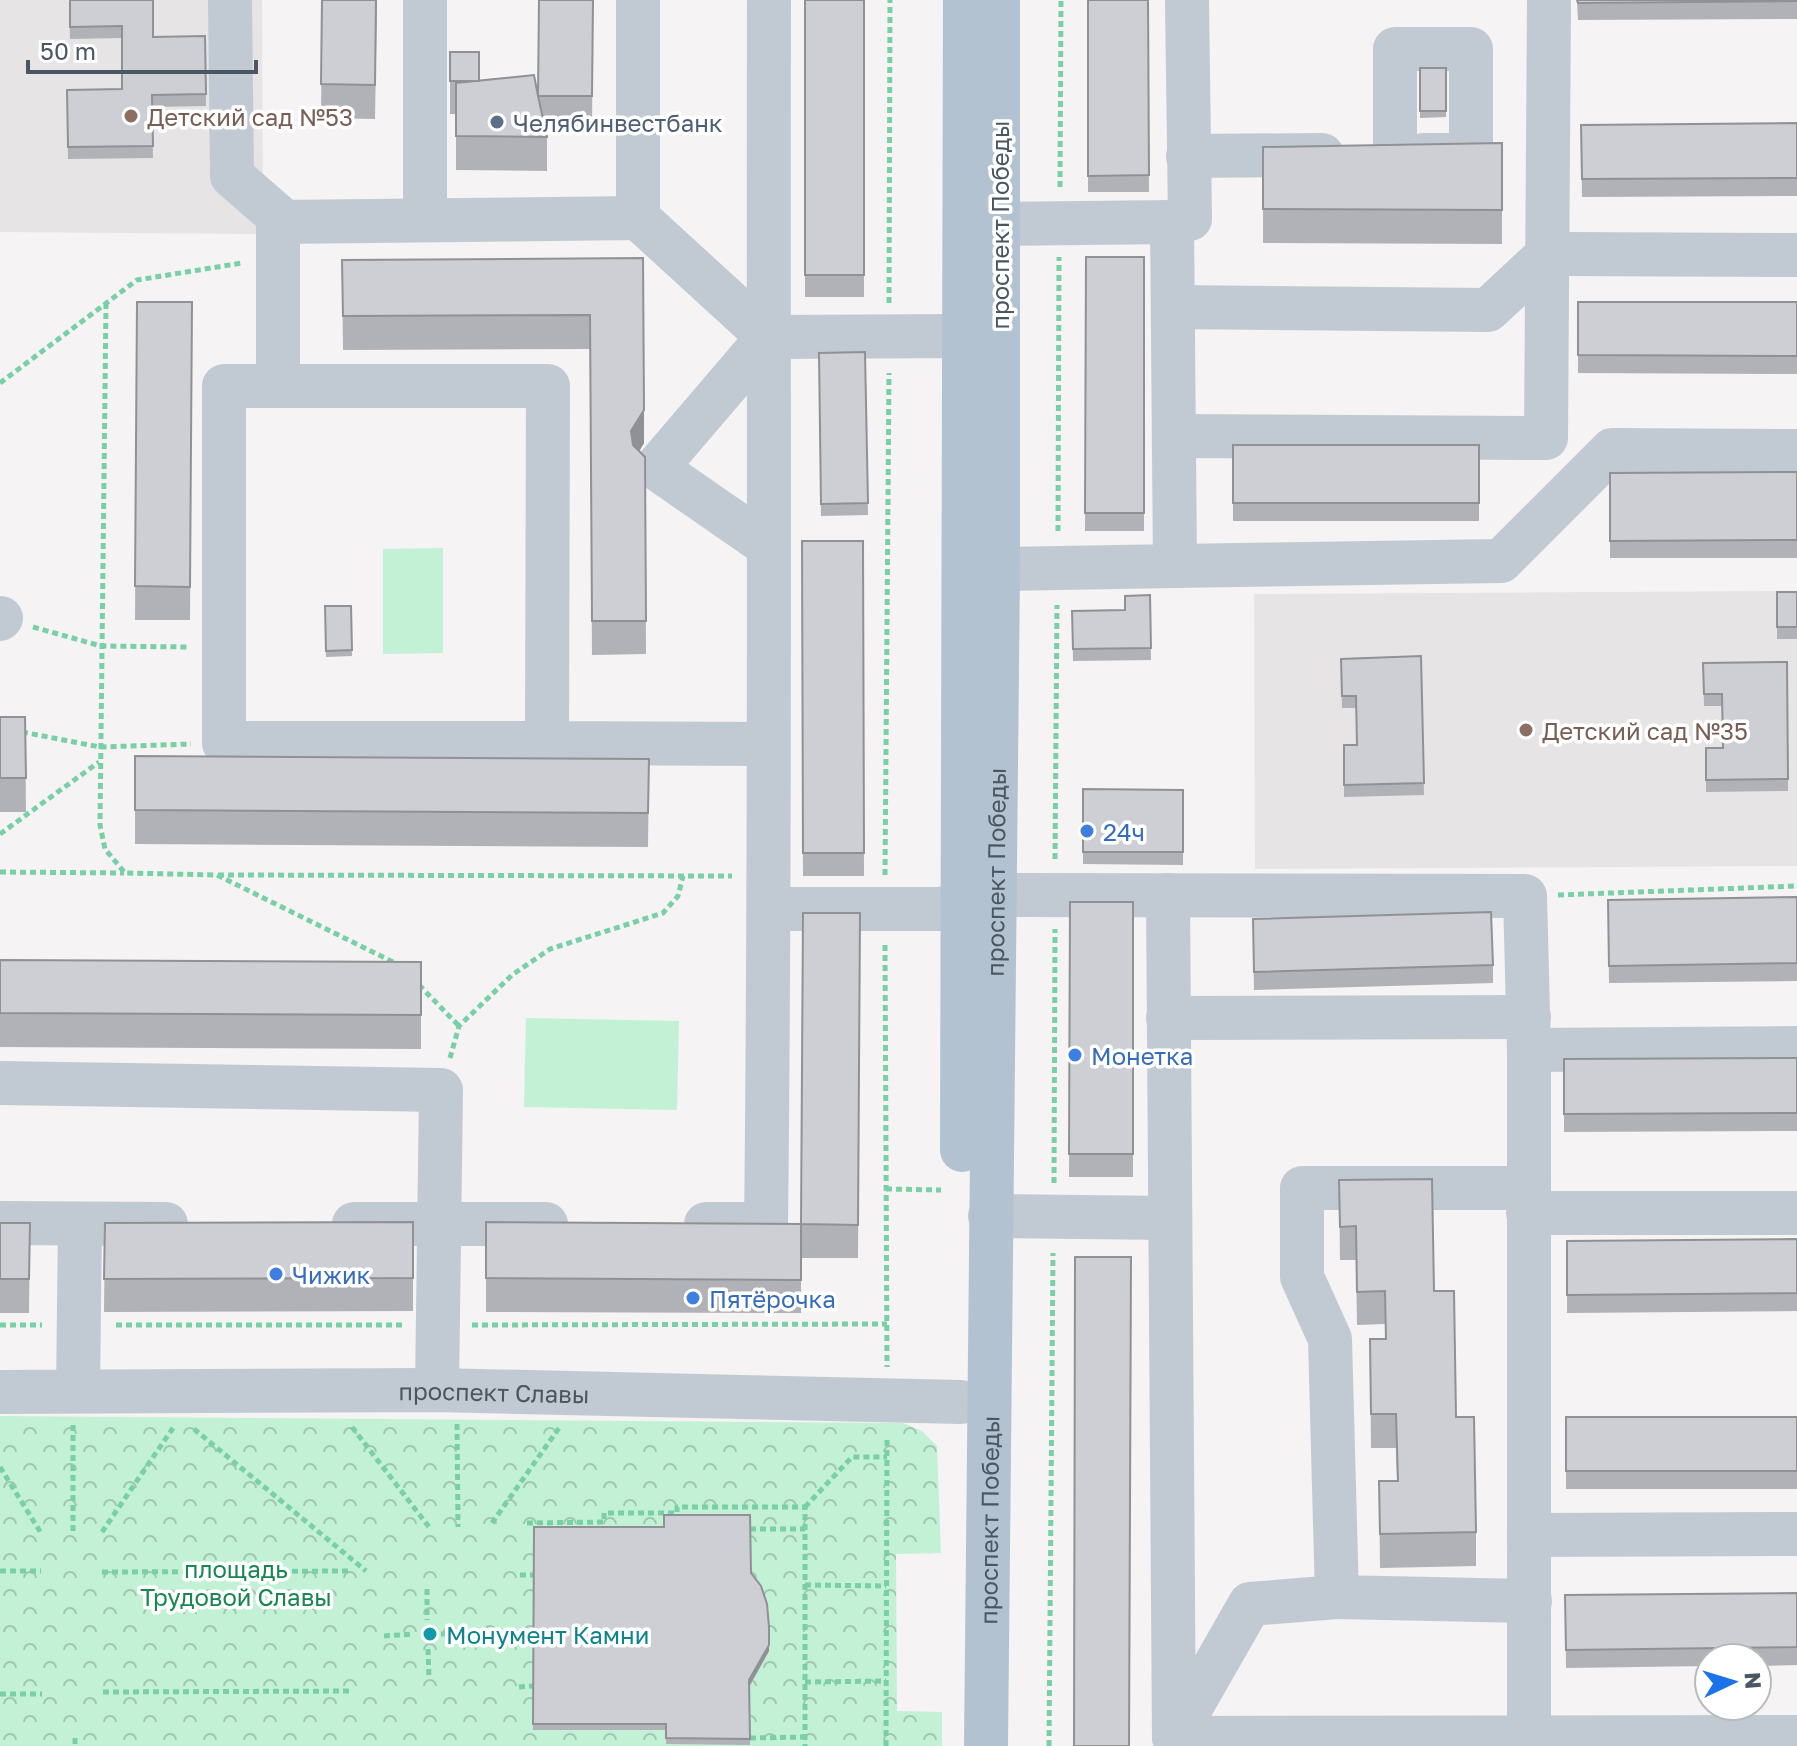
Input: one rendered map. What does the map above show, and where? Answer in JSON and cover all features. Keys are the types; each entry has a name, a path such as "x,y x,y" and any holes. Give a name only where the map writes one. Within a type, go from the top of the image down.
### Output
{"main road":[{"name":"проспект Победы","path":"965,0 966,336 990,1216 975,1402 986,1746"},
{"name":"проспект Победы","path":"960,1746 975,1402 979,899 998,569 998,0"}],"street":[{"path":"230,0 232,176 278,216 278,386"},
{"path":"425,0 425,220"},
{"path":"638,0 638,218"},
{"path":"672,1224 766,1224 769,0"},
{"path":"999,224 1172,222 1190,219 1187,0"},
{"path":"1174,436 1546,438 1555,254 1549,0"},
{"path":"1188,156 1395,155"},
{"path":"278,240 425,220 638,218 768,337 966,336"},
{"path":"1172,222 1175,566"},
{"path":"1173,307 1488,310 1555,254 1797,255"},
{"path":"767,545 656,468 768,337"},
{"path":"547,743 548,386 224,386 224,743 766,744"},
{"path":"998,569 1501,561 1612,450 1797,451"},
{"path":"769,893 885,911 940,909 979,899 1168,895 1525,896 1529,1033 1529,1738"},
{"path":"1168,895 1174,1742"},
{"path":"1168,1018 1797,1048"},
{"path":"0,1083 441,1090 438,1224 447,1405"},
{"path":"1337,1597 1330,1339 1302,1277 1302,1188 1797,1213"},
{"path":"990,1216 1169,1218"},
{"path":"0,1223 205,1224"},
{"path":"75,1404 80,1224"},
{"path":"314,1224 578,1224"},
{"name":"проспект Славы","path":"0,1392 75,1404 975,1402"},
{"path":"1531,1535 1797,1534"},
{"path":"1174,1742 1250,1604 1337,1597 1530,1601"},
{"path":"1174,1742 1797,1737"}],"path":[{"path":"0,383 137,280 278,240"},
{"path":"106,303 100,825 105,849 125,873"},
{"path":"1,619 101,646 224,647"},
{"path":"14,731 100,747 224,743"},
{"path":"0,834 100,761"},
{"path":"0,872 683,876 769,893"},
{"path":"217,875 401,966"},
{"path":"441,1090 459,1026 512,975 550,949 663,913 678,896 683,876"},
{"path":"1525,896 1797,886"},
{"path":"411,976 459,1026"},
{"path":"886,1189 941,1190"},
{"path":"73,1532 75,1404"},
{"path":"447,1405 458,1527"},
{"path":"102,1532 180,1418"},
{"path":"346,1419 429,1527"},
{"path":"492,1523 564,1421"},
{"path":"191,1427 366,1571"},
{"path":"805,1746 805,1507 852,1457 887,1457"},
{"path":"0,1467 41,1533"},
{"path":"527,1523 604,1522 604,1513 677,1513 677,1507 805,1507"},
{"path":"750,1529 805,1529"},
{"path":"0,1571 41,1571"},
{"path":"102,1572 352,1571"},
{"path":"520,1575 534,1575"},
{"path":"805,1585 886,1586"},
{"path":"427,1589 427,1620"},
{"path":"441,1634 475,1633"},
{"path":"384,1636 414,1634"},
{"path":"428,1649 429,1679"},
{"path":"805,1682 886,1681"},
{"path":"519,1687 533,1686"},
{"path":"103,1692 352,1691"},
{"path":"0,1694 42,1694"},
{"path":"750,1738 805,1737"},
{"path":"75,1738 75,1746"}],"shaded area":[{"name":"Детский сад №53","path":"0,0 262,0 263,234 0,232"},
{"name":"Детский сад №35","path":"1797,591 1797,866 1255,869 1254,594"}],"green space":[{"path":"443,548 443,653 383,654 383,549"},
{"path":"526,1018 679,1021 677,1110 524,1107"},
{"name":"площадь Трудовой Славы","path":"0,1416 903,1423 922,1431 937,1446 941,1553 896,1554 897,1711 942,1712 942,1746 0,1746"}],"building":[{"path":"70,0 153,0 153,37 205,36 206,94 152,95 153,146 68,147 67,90 122,89 122,26 70,27"},
{"path":"322,0 376,0 375,85 321,84"},
{"path":"539,0 593,0 592,96 538,96"},
{"path":"805,0 864,0 864,275 805,275"},
{"path":"1088,0 1148,0 1149,175 1088,176"},
{"path":"1577,0 1797,0 1797,1 1578,3"},
{"path":"450,52 479,52 479,81 450,81"},
{"path":"1420,68 1446,68 1446,111 1420,111"},
{"path":"534,75 547,137 456,136 456,83"},
{"path":"1797,123 1797,178 1582,179 1581,125"},
{"path":"1502,143 1502,210 1263,209 1263,147"},
{"path":"1086,257 1144,257 1144,513 1085,513"},
{"path":"643,258 644,410 631,431 633,445 645,457 646,621 592,621 590,315 343,316 342,260"},
{"path":"137,302 192,302 190,587 135,586"},
{"path":"1578,302 1797,302 1797,356 1578,355"},
{"path":"865,352 868,503 821,504 819,353"},
{"path":"1233,445 1479,445 1479,503 1233,503"},
{"path":"1797,472 1797,540 1610,541 1610,473"},
{"path":"802,541 863,541 864,853 803,853"},
{"path":"1777,592 1797,592 1797,627 1777,627"},
{"path":"1150,595 1151,648 1073,649 1072,611 1125,610 1125,596"},
{"path":"325,606 351,606 352,650 326,651"},
{"path":"1421,656 1424,783 1344,785 1344,745 1357,745 1356,696 1342,696 1341,659"},
{"path":"1787,662 1788,779 1706,780 1706,748 1723,748 1722,694 1704,694 1703,663"},
{"path":"0,717 25,717 26,778 0,778"},
{"path":"135,756 649,759 648,813 135,810"},
{"path":"1083,789 1183,790 1183,852 1083,852"},
{"path":"1797,897 1797,963 1609,966 1608,900"},
{"path":"1070,902 1133,902 1133,1154 1069,1154"},
{"path":"1491,912 1493,965 1254,972 1253,919"},
{"path":"803,913 860,913 858,1225 801,1224"},
{"path":"0,960 421,962 421,1015 0,1013"},
{"path":"1797,1058 1797,1113 1564,1114 1564,1059"},
{"path":"1432,1179 1434,1291 1454,1291 1456,1417 1474,1417 1476,1532 1380,1534 1379,1481 1398,1481 1396,1414 1371,1414 1370,1339 1386,1339 1385,1291 1357,1292 1356,1226 1340,1227 1339,1180"},
{"path":"413,1222 413,1278 104,1279 105,1223"},
{"path":"486,1222 801,1224 801,1280 486,1278"},
{"path":"0,1223 30,1223 29,1279 0,1279"},
{"path":"1797,1239 1797,1293 1567,1295 1567,1241"},
{"path":"1075,1257 1131,1257 1129,1746 1074,1746"},
{"path":"1566,1417 1797,1417 1797,1471 1566,1471"},
{"path":"664,1515 750,1515 751,1573 761,1586 767,1604 769,1645 749,1680 750,1739 666,1738 666,1724 533,1724 534,1527 664,1527"},
{"path":"1797,1593 1797,1647 1773,1647 1773,1642 1693,1642 1693,1648 1566,1650 1565,1595"}],"place":[{"name":"Детский сад №53","path":"131,116"},
{"name":"Челябинвестбанк","path":"497,122"},
{"name":"Детский сад №35","path":"1526,730"},
{"name":"24ч","path":"1087,831"},
{"name":"Монетка","path":"1075,1055"},
{"name":"Чижик","path":"276,1274"},
{"name":"Пятёрочка","path":"693,1298"},
{"name":"Монумент Камни","path":"430,1634"}]}
